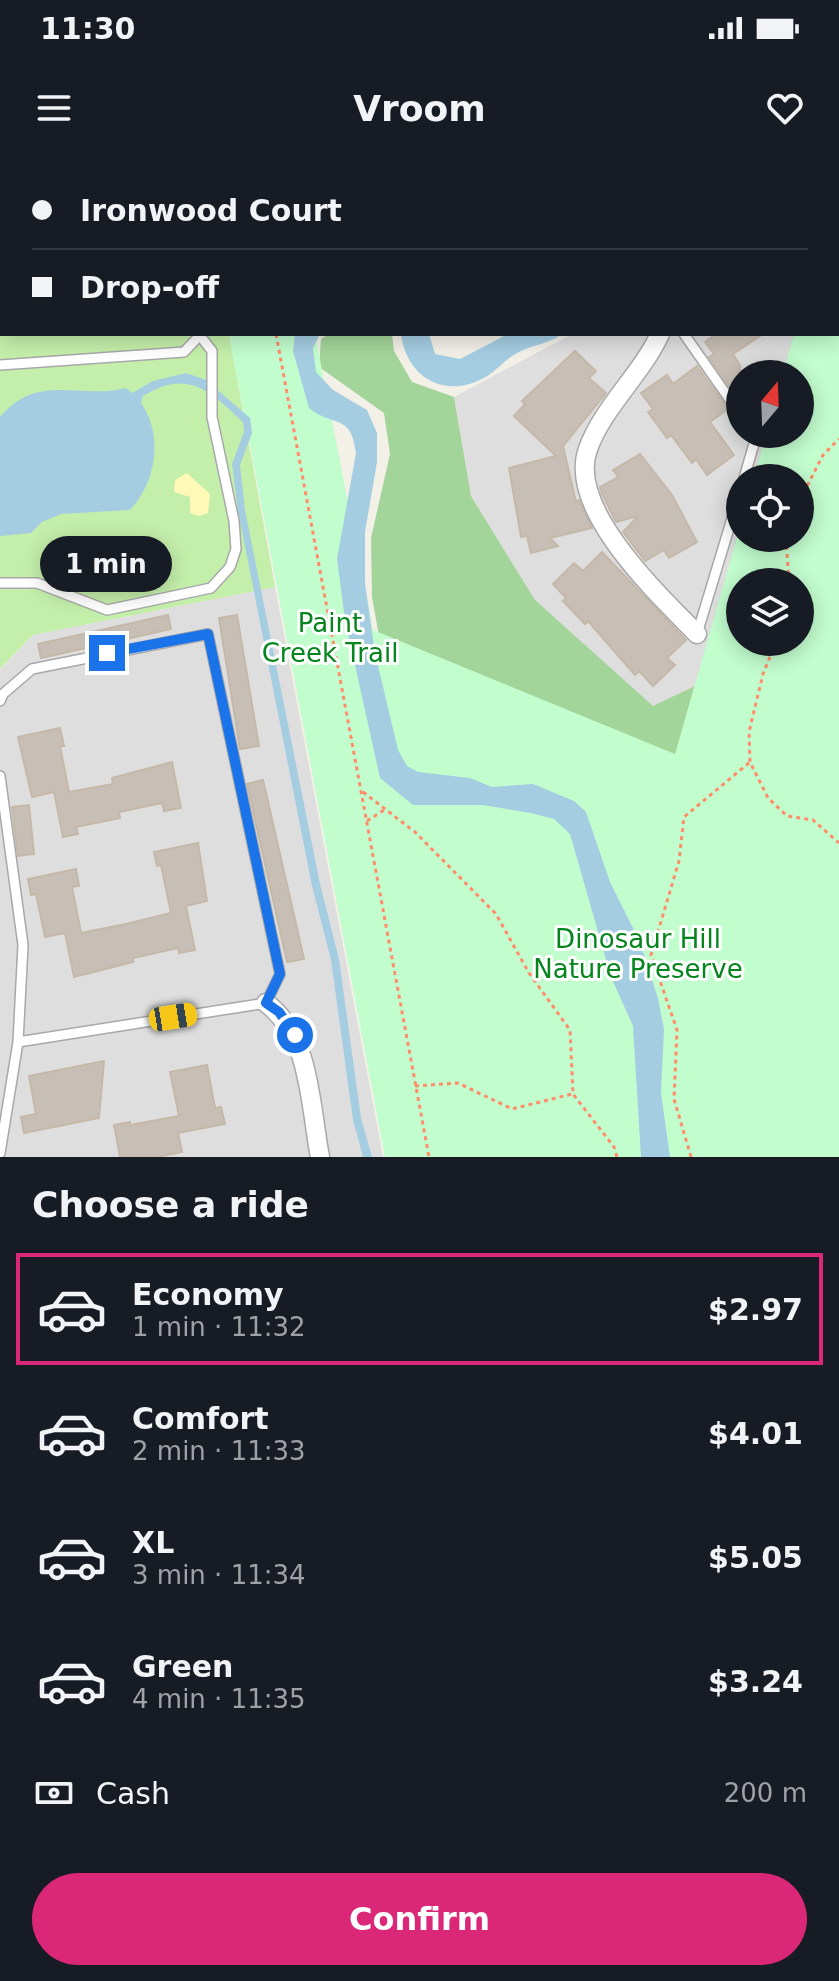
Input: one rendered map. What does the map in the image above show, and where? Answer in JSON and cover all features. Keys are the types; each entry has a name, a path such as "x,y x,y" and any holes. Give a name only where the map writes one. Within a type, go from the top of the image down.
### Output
{"street":[{"path":"659,336 599,427 587,451 585,469 595,503 621,554 697,634"},
{"path":"266,1003 279,1012 295,1035 320,1157"}],"lane":[{"path":"0,365 184,352 201,336 212,351 212,417 234,521 236,549 230,567 211,588 107,610 37,583 0,583"},
{"path":"685,336 726,394"},
{"path":"697,634 726,538"},
{"path":"0,701 3,694 32,669 208,634 280,974 266,1003 18,1042"},
{"path":"0,776 23,945 18,1042 0,1153"}],"path":[{"path":"276,336 429,1157"},
{"path":"814,473 823,455 839,439"},
{"path":"770,656 749,732 750,762 768,798 787,816 813,820 839,843"},
{"path":"689,1156 674,1099 677,1030 651,955 679,861 684,817 750,762"},
{"path":"362,791 415,832 496,914 529,973 570,1030 573,1094 614,1147 617,1157"},
{"path":"367,821 384,810"},
{"path":"415,1086 458,1083 512,1109 573,1094"}],"shaded area":[{"path":"568,336 793,336 787,360 726,360 726,448 762,448 758,464 726,464 726,552 733,552 695,686 653,707 535,600 471,496 454,397"},
{"path":"275,587 383,1157 0,1157 0,670 33,635"}],"green space":[{"path":"0,336 229,336 275,587 33,635 0,669"},
{"name":"Dinosaur Hill Nature Preserve","path":"229,336 315,336 373,630 675,754 726,576 726,656 814,656 814,568 728,568 733,552 814,552 814,464 758,464 762,448 814,448 814,360 787,360 793,336 839,336 839,1157 385,1157"},
{"path":"326,336 392,336 394,351 412,382 454,397 471,496 535,600 653,706 695,686 726,576 726,656 814,656 814,568 728,568 733,552 814,552 814,464 758,464 762,448 814,448 814,360 787,360 793,336 839,336 839,1157 388,686 372,597 371,538 390,454 384,413 319,367 321,339"}],"sand":[{"path":"187,473 210,494 208,513 199,516 190,513 190,497 174,492 175,480"}],"water":[{"path":"295,336 319,336 313,348 316,372 333,390 367,410 377,433 377,462 365,532 365,583 375,653 398,750 407,766 418,772 470,778 492,787 533,784 574,801 586,812 610,882 640,942 658,998 664,1029 661,1093 670,1157 641,1157 633,1026 611,977 570,834 554,819 531,813 482,805 413,805 380,778 345,620 337,559 356,453 354,440 345,426 309,408 293,351"},
{"path":"401,336 430,336 435,354 460,359 504,336 559,336 517,353 482,379 468,385 441,385 429,380 410,362"},
{"path":"186,373 206,380 250,418 252,433 240,465 245,510 320,884 339,959 361,1118 372,1157 363,1157 353,1120 331,960 312,886 238,511 232,464 244,432 243,422 220,401 198,387 173,384 159,388 143,396 141,403 153,430 154,458 146,486 130,510 61,514 42,522 31,533 0,536 0,417 15,403 44,391 126,388 132,393 153,381"}],"building":[{"path":"713,336 760,336 733,354 737,360 726,360 726,381 709,357 714,354 705,342"},
{"path":"575,351 596,371 589,378 606,393 563,446 576,502 579,500 592,528 550,538 558,546 531,553 527,536 521,537 509,468 556,456 514,416 525,404 522,401"},
{"path":"697,366 726,406 726,410 710,422 734,455 707,475 696,459 692,463 671,435 667,438 648,412 653,409 641,393 667,375 673,384"},
{"path":"640,454 672,495 697,542 669,558 664,550 645,561 623,532 638,516 616,522 600,487 618,477 613,470"},
{"path":"602,552 686,640 667,658 675,665 653,686 639,671 635,675 588,621 585,624 563,601 566,598 553,584 574,563 583,571"},
{"path":"168,615 171,629 41,658 38,644"},
{"path":"237,615 259,746 240,749 219,618"},
{"path":"60,728 64,746 60,746 69,792 113,784 112,778 172,762 181,808 164,811 162,803 119,812 120,818 76,827 78,834 63,837 54,792 32,797 18,737"},
{"path":"263,780 304,959 287,962 247,784"},
{"path":"29,805 34,854 18,856 12,807"},
{"path":"198,843 207,901 186,906 195,950 179,953 178,948 133,958 133,962 74,977 65,933 45,937 36,894 31,895 28,879 76,869 79,886 72,887 81,933 126,924 171,913 161,865 157,866 154,852"},
{"path":"104,1061 99,1118 24,1133 21,1117 36,1114 29,1076"},
{"path":"207,1065 215,1108 221,1107 225,1124 178,1133 182,1152 158,1157 120,1157 114,1125 179,1116 170,1072"}],"route":[{"path":"107,653 208,634 280,974 266,1003 279,1012 295,1035"}],"park label":[{"name":"Paint Creek Trail","path":"330,638"}]}
